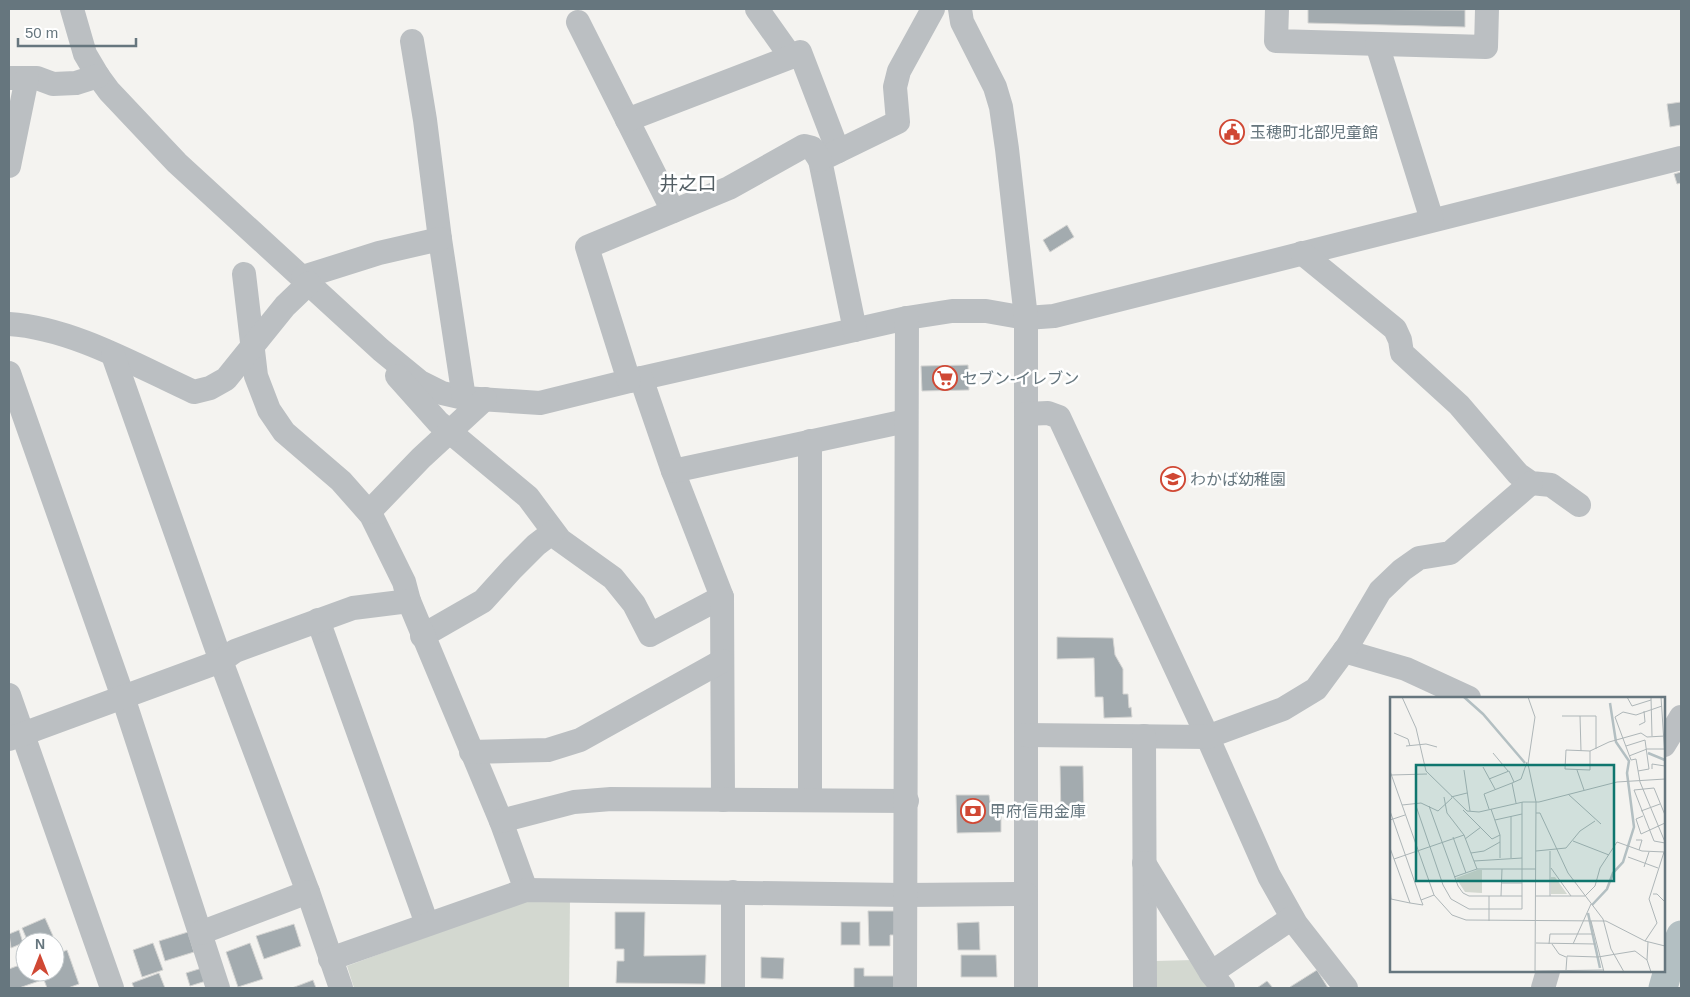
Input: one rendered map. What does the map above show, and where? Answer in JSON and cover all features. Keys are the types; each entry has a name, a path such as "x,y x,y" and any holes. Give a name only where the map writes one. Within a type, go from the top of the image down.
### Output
{"street":[{"path":"72,9 85,54 98,76 109,91 177,163 381,350 420,382 442,393 474,399 540,403 907,318 952,311 986,311 1026,318 1054,316 1681,158"},
{"path":"756,9 791,57"},
{"path":"829,156 898,122 895,87 899,71 933,9"},
{"path":"960,9 962,22 981,63 995,87 1001,107 1026,318 1026,988"},
{"path":"1277,9 1276,41 1486,48 1488,9"},
{"path":"578,22 673,211"},
{"path":"369,512 449,431 474,399 440,239 426,120 412,42"},
{"path":"1377,44 1432,220"},
{"path":"627,120 800,52 829,156 855,330"},
{"path":"9,166 18,78 37,78 53,84 76,83 98,76"},
{"path":"723,800 722,596 674,472 635,380 587,247 728,188 804,146 829,156"},
{"path":"9,324 45,329 113,355 194,392 210,388 226,378 306,280 379,253 440,239"},
{"path":"1302,254 1395,329 1400,340 1402,353 1459,404 1518,474 1532,483 1551,485 1579,505"},
{"path":"244,274 256,376 269,410 284,432 341,481 369,512 404,582 422,636 501,821 526,890"},
{"path":"905,988 907,318"},
{"path":"381,350 384,360 438,422 528,497 560,540 613,578 634,604 650,635 722,596"},
{"path":"113,355 221,661 308,892 341,988"},
{"path":"9,373 123,697 218,988"},
{"path":"1026,414 1048,413 1059,416 1269,876 1292,918 1346,988"},
{"path":"674,472 906,421"},
{"path":"810,441 810,800"},
{"path":"1026,735 1207,737 1284,709 1316,689 1344,651 1380,591 1402,570 1419,558 1450,553 1532,483"},
{"path":"422,636 483,601 524,557 553,532"},
{"path":"16,736 221,661 235,651 318,620 353,608 409,601"},
{"path":"318,620 427,924"},
{"path":"1344,651 1406,669 1467,697"},
{"path":"470,752 548,750 580,740 722,661"},
{"path":"9,696 16,736 112,988"},
{"path":"1665,743 1681,717"},
{"path":"1144,736 1145,988"},
{"path":"501,821 574,802 611,799 907,801"},
{"path":"1144,863 1217,981 1292,918"},
{"path":"330,959 526,890 905,895 1026,894"},
{"path":"200,933 308,892"},
{"path":"733,892 733,988"},
{"path":"1543,988 1548,972"}],"shaded area":[{"path":"526,900 570,900 569,988 354,988 347,966"},
{"path":"1193,960 1214,988 1155,988 1155,961"}],"building":[{"path":"1308,9 1465,10 1465,27 1308,23"},
{"path":"1681,102 1681,125 1670,127 1667,104"},
{"path":"1681,172 1681,183 1677,184 1674,174"},
{"path":"1067,225 1074,237 1050,252 1043,240"},
{"name":"セブン-イレブン","path":"968,365 969,390 922,391 921,366"},
{"path":"1057,637 1113,638 1115,655 1123,669 1123,694 1128,694 1132,717 1104,718 1103,697 1095,697 1094,658 1057,659"},
{"path":"1060,766 1083,766 1084,818 1061,818"},
{"path":"956,795 989,795 991,808 1001,808 1001,832 957,833"},
{"path":"868,911 896,911 897,935 890,935 890,946 869,946"},
{"path":"615,912 645,912 644,956 706,955 705,984 616,983 617,961 624,961 624,949 615,949"},
{"path":"45,918 51,932 24,932 22,928"},
{"path":"841,922 860,922 860,945 841,945"},
{"path":"979,922 980,950 958,950 957,923"},
{"path":"294,924 301,946 264,959 256,936"},
{"path":"19,930 20,932 15,932 15,946 11,948 9,934"},
{"path":"188,932 194,952 165,961 159,941"},
{"path":"153,943 163,970 142,977 133,950"},
{"path":"250,943 263,979 238,987 226,952"},
{"path":"67,950 79,984 68,988 47,988 45,982 65,982 65,951"},
{"path":"961,955 996,955 997,977 961,977"},
{"path":"761,957 784,958 783,979 761,978"},
{"path":"15,967 15,982 36,982 19,988 9,988 9,969"},
{"path":"202,968 206,981 190,986 186,973"},
{"path":"854,968 864,968 864,976 899,976 899,988 854,988"},
{"path":"1317,970 1328,988 1290,988 1290,987"},
{"path":"159,973 165,988 134,988 132,983"},
{"path":"313,980 316,988 292,988"},
{"path":"1267,981 1273,988 1257,988"}],"waterway":[{"path":"1663,988 1673,953 1681,935"}],"place":[{"name":"玉穂町北部児童館","path":"1232,132"},
{"name":"セブン-イレブン","path":"945,378"},
{"name":"わかば幼稚園","path":"1173,479"},
{"name":"甲府信用金庫","path":"973,811"}],"district":[{"name":"井之口","path":"688,183"}]}
